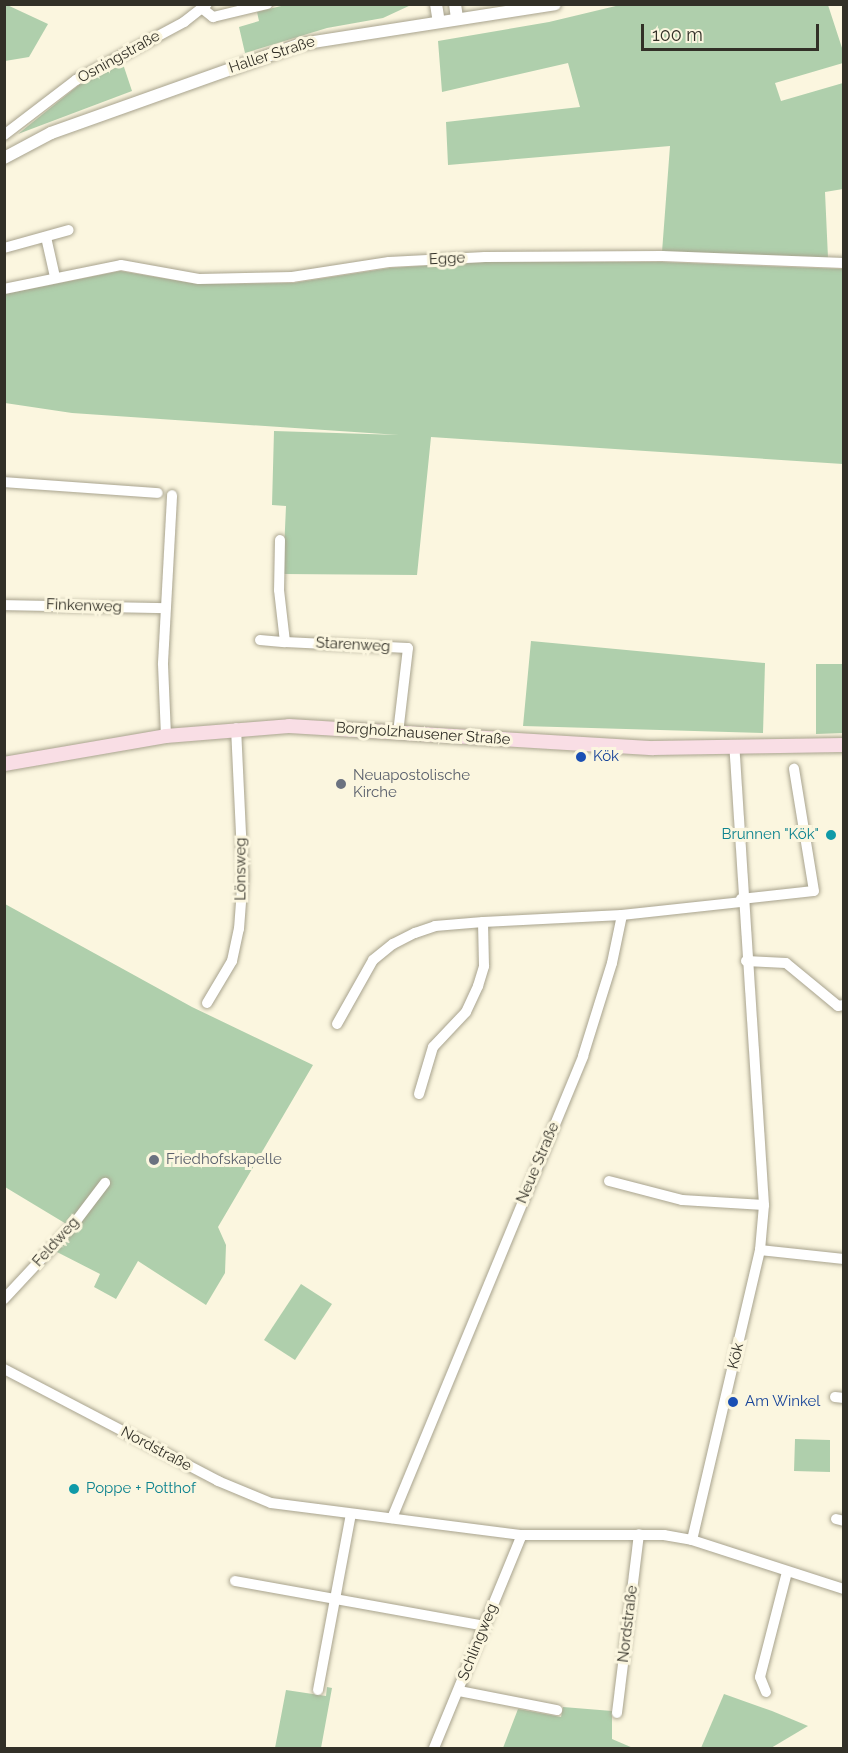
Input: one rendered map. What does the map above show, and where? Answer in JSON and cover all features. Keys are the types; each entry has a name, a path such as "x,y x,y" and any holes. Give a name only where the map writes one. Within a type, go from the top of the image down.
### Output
{"main road":[{"name":"Borgholzhausener Straße","path":"4,764 166,736 236,728 289,726 606,746 843,745"}],"street":[{"path":"205,7 213,17 267,4"},
{"path":"436,4 439,22"},
{"path":"455,4 457,19"},
{"path":"519,4 540,7"},
{"name":"Haller Straße","path":"4,158 51,133 302,44 555,4"},
{"name":"Osningstraße","path":"4,135 76,80 205,7"},
{"path":"4,248 69,230"},
{"path":"46,237 55,277"},
{"name":"Egge","path":"4,289 121,265 199,279 291,277 389,262 485,257 662,256 843,263"},
{"path":"4,482 158,493"},
{"path":"166,736 164,608 172,495"},
{"path":"280,540 279,590 285,642"},
{"name":"Finkenweg","path":"4,604 164,608"},
{"name":"Starenweg","path":"260,640 408,648 398,733"},
{"name":"Lönsweg","path":"207,1003 232,961 239,929 243,876 236,728"},
{"name":"Kök","path":"692,1540 760,1250 764,1205 741,900 734,747"},
{"path":"337,1024 357,983 374,960 393,944 435,926 622,915 814,891 794,769"},
{"name":"Neue Straße","path":"392,1518 583,1056 612,963 622,915"},
{"path":"419,1094 433,1047 466,1012 478,986 484,966 483,922"},
{"path":"746,961 786,963 838,1006 843,1005"},
{"path":"609,1181 682,1200 764,1205"},
{"name":"Feldweg","path":"4,1299 73,1225 105,1182"},
{"path":"760,1250 843,1259"},
{"name":"Nordstraße","path":"4,1369 253,1498 289,1507 522,1535 639,1534 692,1540 843,1589"},
{"path":"318,1690 351,1514"},
{"name":"Nordstraße","path":"617,1713 639,1534"},
{"name":"Schlingweg","path":"434,1749 522,1535"},
{"path":"766,1692 760,1677 787,1572"},
{"path":"235,1581 484,1626"},
{"path":"459,1691 557,1710"}],"green space":[{"path":"5,4 48,24 29,57 5,61"},
{"path":"289,4 411,5 383,18 327,28 245,53 239,27 259,21 257,12"},
{"path":"620,5 828,5 843,51 843,63 775,83 781,101 843,83 843,189 825,192 828,258 662,252 670,146 448,165 446,122 580,107 568,63 442,92 438,41 549,22"},
{"path":"122,61 132,91 18,134 79,85"},
{"path":"486,262 661,262 843,269 843,464 431,437 417,575 283,574 286,506 272,505 274,431 399,435 72,413 5,403 5,294 120,271 197,284 293,283 390,268"},
{"path":"531,641 765,663 763,733 523,726"},
{"path":"816,664 843,664 843,733 816,734"},
{"path":"5,904 192,1007 313,1065 218,1227 226,1245 225,1273 206,1305 138,1261 116,1299 94,1287 100,1274 55,1251 68,1225 5,1187"},
{"path":"301,1284 332,1304 295,1360 264,1340"},
{"path":"795,1439 830,1440 830,1472 794,1471"},
{"path":"327,1687 332,1688 321,1748 275,1748 286,1690 326,1696"},
{"path":"724,1694 808,1726 771,1748 701,1748"},
{"path":"563,1707 612,1711 612,1739 633,1748 503,1748 518,1709 561,1717"}],"place":[{"name":"Kök","path":"581,757"},
{"name":"Neuapostolische Kirche","path":"341,784"},
{"name":"Brunnen \"Kök\"","path":"831,835"},
{"name":"Friedhofskapelle","path":"154,1160"},
{"name":"Am Winkel","path":"733,1402"},
{"name":"Poppe + Potthof","path":"74,1489"}]}
